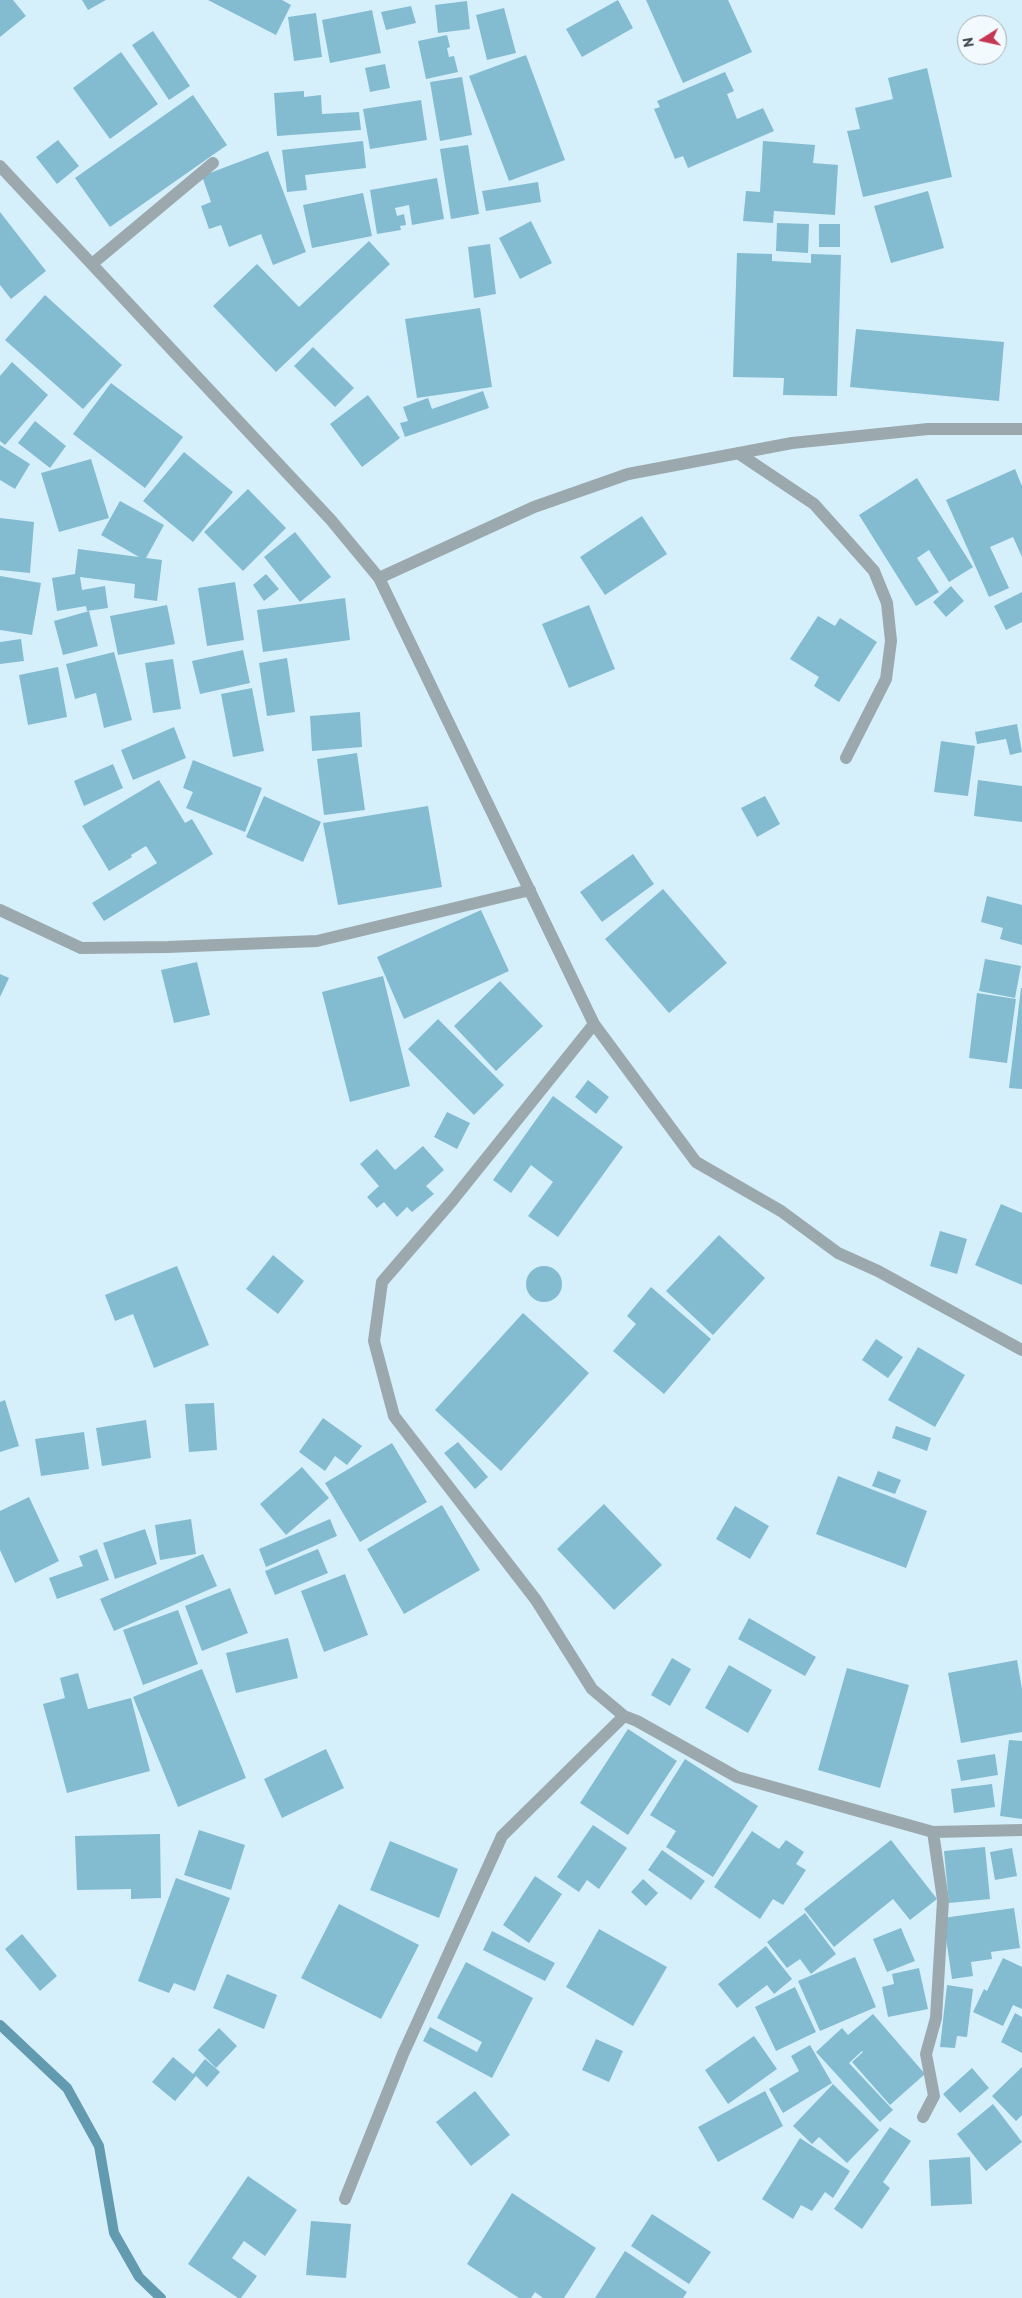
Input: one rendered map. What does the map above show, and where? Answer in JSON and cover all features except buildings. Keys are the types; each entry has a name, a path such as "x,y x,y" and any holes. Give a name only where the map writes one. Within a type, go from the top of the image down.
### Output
{"street":[{"path":"92,264 213,163"},
{"path":"0,166 331,520 379,578 594,1024 696,1162 781,1211 838,1253 878,1271 1022,1350"},
{"path":"379,578 534,508 628,474 792,442 928,429 1022,429"},
{"path":"738,453 814,504 874,571 887,603 891,641 886,679 846,758"},
{"path":"0,910 81,948 317,941 530,890"},
{"path":"594,1024 452,1201 382,1282 374,1341 394,1416 536,1600 592,1688 624,1716 637,1721 737,1777 934,1832 1022,1830"},
{"path":"345,2199 403,2054 502,1836 624,1716"},
{"path":"923,2117 934,2096 926,2054 936,2018 943,1900 934,1832"}],"waterway":[{"path":"0,2025 67,2088 99,2146 114,2233 139,2277 161,2298"}]}
